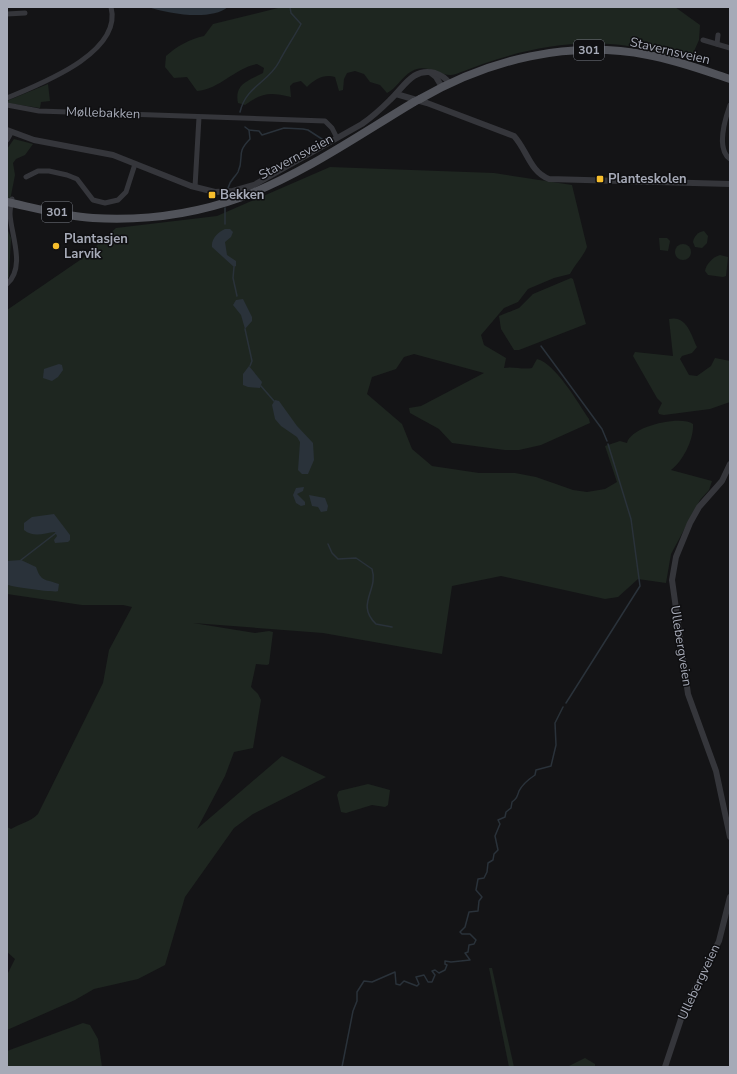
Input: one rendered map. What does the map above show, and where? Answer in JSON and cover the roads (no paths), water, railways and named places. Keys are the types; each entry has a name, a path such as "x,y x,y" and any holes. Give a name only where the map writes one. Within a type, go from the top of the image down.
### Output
{"main road":[{"name":"Stavernsveien","path":"9,200 82,216 108,217 139,217 174,214 212,206 241,197 290,175 421,102 449,83 482,69 514,59 552,52 588,50 617,51 649,55 730,79"}],"street":[{"path":"7,98 58,76 76,65 96,47 110,31 113,16 111,7"},
{"path":"7,14 25,13"},
{"path":"717,44 718,35"},
{"path":"702,40 730,48"},
{"path":"7,140 9,132 34,140 113,155 196,187 215,192 233,191 254,185 371,117 396,94 404,83 416,74 430,72 439,74 449,83"},
{"path":"430,72 436,77 442,87"},
{"path":"396,94 514,136 520,143 531,163 542,176 549,179 730,184"},
{"name":"Møllebakken","path":"7,105 39,111 325,121 332,128 337,138"},
{"path":"730,105 726,116 722,147 726,156 730,159"},
{"path":"196,187 199,117"},
{"path":"26,177 38,171 49,170 67,175 77,179 93,200 105,203 118,200 126,192 135,164"},
{"name":"Stavernsveien","path":"7,284 14,274 15,266 15,239 9,200"},
{"name":"Ullebergveien","path":"730,464 722,481 699,507 688,528 676,557 672,580 688,694 716,771 730,837"},
{"name":"Ullebergveien","path":"665,1067 683,1013 719,940 730,897"}],"waterway":[{"path":"240,112 247,96 269,75 279,62 301,24 291,13 290,7"},
{"path":"245,127 249,130 259,131 262,135 284,128 303,129 308,130 325,141"},
{"path":"228,188 231,180 238,172 240,167 241,152 245,144 250,139 249,130"},
{"path":"225,208 225,224"},
{"path":"234,267 233,278 237,296"},
{"path":"245,329 252,361 250,366"},
{"path":"541,346 602,429 607,441"},
{"path":"261,386 274,401"},
{"path":"566,703 640,586 631,519 608,444"},
{"path":"21,560 56,533"},
{"path":"328,544 332,553 338,559 356,558 372,569 373,584 367,603 370,617 376,624 392,627"},
{"path":"342,1067 353,1011 357,1001 357,992 364,981 372,982 395,972 396,984 400,985 404,981 417,986 419,984 416,977 424,975 428,982 432,982 435,975 432,971 435,970 439,973 445,970 447,965 445,964 445,961 451,962 470,960 465,953 468,952 469,945 474,944 476,940 470,934 462,934 460,932 465,927 469,912 478,911 479,901 482,897 476,890 478,879 484,878 487,872 488,863 493,860 494,854 498,850 495,836 500,824 498,820 505,817 506,812 511,808 512,802 517,797 520,789 535,775 536,770 551,766 556,745 555,723 563,707"}],"place":[{"name":"Planteskolen","path":"600,179"},
{"name":"Bekken","path":"212,195"},
{"name":"Plantasjen Larvik","path":"56,246"}]}
